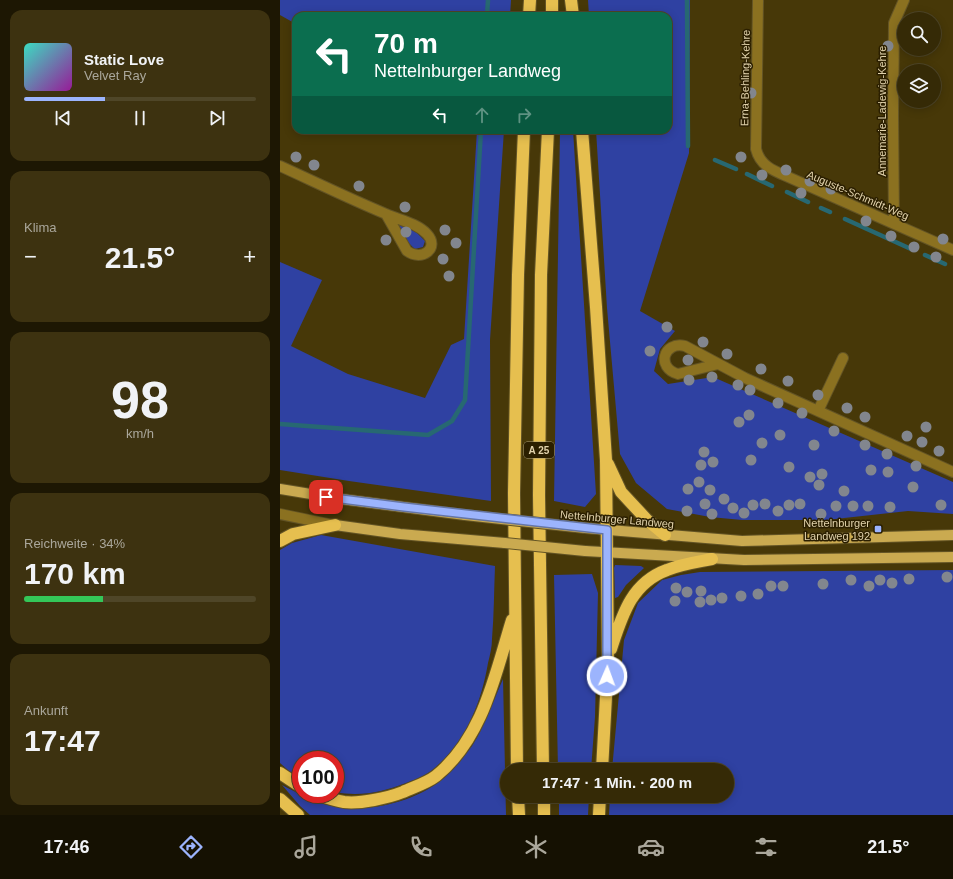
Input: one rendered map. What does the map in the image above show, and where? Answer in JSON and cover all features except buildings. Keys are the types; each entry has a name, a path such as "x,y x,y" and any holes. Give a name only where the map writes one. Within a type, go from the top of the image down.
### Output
{"highway":[{"path":"529,12 530,0"},
{"path":"552,0 552,12"},
{"path":"571,0 572,12"},
{"name":"A 25","path":"517,763 514,493 518,275 524,134"},
{"name":"A 25","path":"543,763 539,479 541,275 548,134"},
{"path":"582,134 606,460 608,660 602,763"},
{"path":"606,460 621,492 647,520 665,536"},
{"path":"280,541 293,534 335,525"},
{"path":"608,660 621,618 635,593 644,583 667,570 712,559"},
{"path":"344,802 368,801 391,797 435,776 452,760 467,741 480,716 490,690 515,610"},
{"path":"280,773 292,781"},
{"path":"280,799 298,815"},
{"path":"518,803 519,815"},
{"path":"544,803 544,815"},
{"path":"598,815 599,803"}],"main road":[{"name":"Nettelnburger Landweg","path":"280,489 341,499 665,536 742,541 953,535"},
{"path":"335,525 400,534 585,551 712,559 744,560 953,557"}],"street":[{"name":"Erna-Behling-Kehre","path":"758,0 756,149 758,156"},
{"name":"Annemarie-Ladewig-Kehre","path":"894,223 894,22 904,0"},
{"name":"Auguste-Schmidt-Weg","path":"758,156 767,167 953,250"},
{"path":"280,166 418,227 426,233 431,243 428,251 417,256 412,255 407,251 386,214"},
{"path":"718,364 678,374 672,372 666,366 664,360 668,350 673,346 685,346 718,364 953,472"},
{"path":"818,411 842,358"},
{"path":"280,514 335,525"}],"shaded area":[{"path":"280,0 511,0 510,12 292,12 292,22 280,15"},
{"path":"588,0 690,0 689,153 640,311 675,331 660,349 654,371 668,384 713,377 953,482 953,514 908,511 826,520 742,520 710,517 667,509 636,483 620,454 607,308 596,134 672,134 672,12 589,12"},
{"path":"477,134 504,134 490,340 491,501 280,470 280,262 322,280 291,346 348,374 425,398 451,345 464,339"},
{"path":"560,134 573,134 596,494 585,507 554,501"},
{"path":"401,224 417,233 425,241 423,247 415,249 410,244 400,229 399,226"},
{"path":"321,535 495,566 491,648 481,693 470,722 462,736 443,760 431,771 412,781 397,786 371,793 353,794 344,793 344,751 292,751 292,773 280,763 280,550 292,543"},
{"path":"615,565 641,566 644,568 626,585 618,597 615,598 614,568"},
{"path":"953,570 953,815 609,815 610,803 734,803 734,763 613,763 624,640 638,603 662,580 700,572"},
{"path":"592,574 598,593 595,717 592,763 558,763 554,575"},
{"path":"503,679 505,763 500,763 500,803 506,803 506,815 310,815 297,803 321,803 338,807 368,808 399,802 427,790 453,770 472,746 489,713"},
{"path":"282,785 292,790 292,797"},
{"path":"559,803 589,803 588,815 559,815"}],"waterway":[{"path":"487,12 488,0"},
{"path":"687,0 688,146"},
{"path":"280,424 428,435 452,421 465,400 481,134"},
{"path":"715,160 736,169"},
{"path":"747,174 772,186"},
{"path":"787,192 808,202"},
{"path":"821,208 830,212"},
{"path":"845,219 911,249"},
{"path":"925,255 945,264"}],"place":[{"name":"Nettelnburger Landweg 192","path":"878,529"}],"route":[{"path":"326,497 607,530 607,676"}]}
